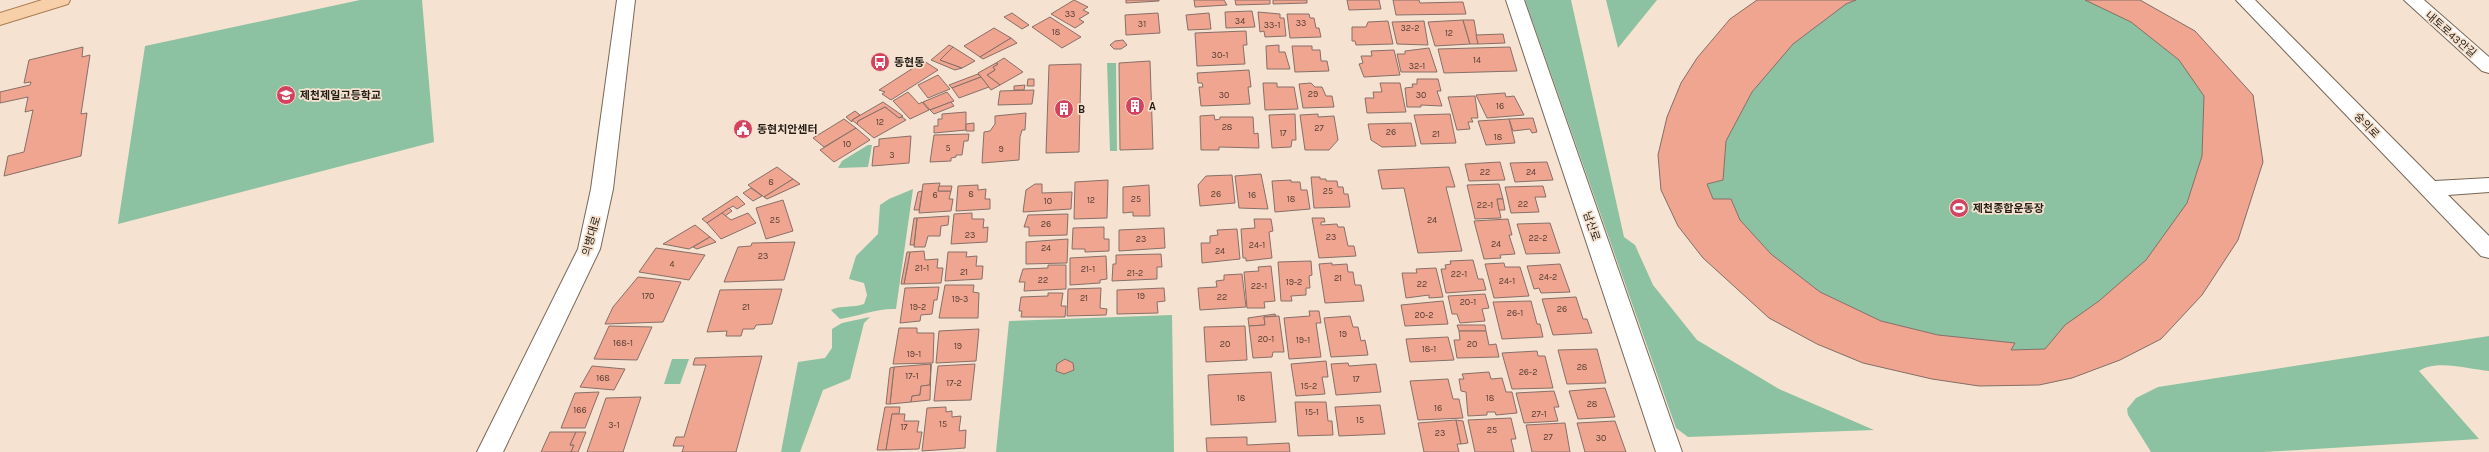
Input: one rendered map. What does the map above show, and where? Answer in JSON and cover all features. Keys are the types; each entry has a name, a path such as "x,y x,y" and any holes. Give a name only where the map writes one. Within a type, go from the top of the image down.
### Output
{"main road":[{"path":"0,19 61,0"}],"street":[{"name":"의병대로","path":"490,452 589,249 602,189 626,0"},
{"name":"남산로","path":"1515,0 1669,452"},
{"name":"숭의로","path":"2245,0 2489,250"},
{"name":"내토로43안길","path":"2413,0 2489,67"},
{"path":"2430,189 2489,185"}],"green space":[{"path":"360,0 422,0 434,142 118,224 145,46"},
{"path":"1525,0 1571,0 1624,237 1635,245 1653,285 1697,340 1779,389 1874,430 1688,437 1676,428"},
{"path":"1606,0 1657,0 1618,48"},
{"name":"제천종합운동장","path":"1757,0 2140,0 2195,31 2253,95 2263,162 2238,240 2202,295 2161,339 2120,360 2072,378 2039,385 1979,386 1932,379 1863,363 1817,344 1769,318 1703,258 1678,226 1661,190 1658,155 1667,117 1681,83 1697,58"},
{"path":"1107,63 1116,63 1117,151 1110,151"},
{"path":"868,145 872,145 868,167 838,168 842,161"},
{"path":"913,189 896,309 875,311 840,319 831,310 835,308 864,304 867,295 864,283 849,279 856,256 878,234 880,205 889,199"},
{"path":"1172,315 1174,452 996,452 1009,321"},
{"path":"870,317 864,323 850,379 823,390 800,452 781,452 798,362 825,358 832,348 832,329 842,323"},
{"path":"2489,336 2489,371 2443,365 2426,367 2419,371 2479,439 2264,452 2151,452 2128,415 2127,409 2136,398 2158,387"},
{"path":"672,359 689,359 680,384 664,384"}],"building":[{"path":"1074,0 1088,7 1083,10 1089,13 1079,19 1084,22 1075,28 1051,14"},
{"path":"1126,0 1159,0 1159,1 1126,3"},
{"path":"1194,0 1224,0 1227,5 1195,7"},
{"path":"1235,0 1270,0 1270,4 1236,5"},
{"path":"1273,0 1307,0 1307,3 1273,4"},
{"path":"1347,0 1379,0 1381,9 1349,10"},
{"path":"1393,0 1419,0 1420,3 1463,2 1466,14 1396,15"},
{"path":"1757,0 1856,0 1846,4 1793,44 1752,92 1726,141 1723,180 1707,184 1713,199 1731,199 1740,220 1771,254 1820,292 1881,321 1938,335 2015,343 2011,350 2045,349 2065,325 2099,301 2146,260 2187,203 2202,156 2204,96 2179,60 2131,22 2085,0 2140,0 2195,31 2253,95 2263,162 2238,240 2202,295 2161,339 2120,360 2072,378 2039,385 1979,386 1932,379 1863,363 1817,344 1769,318 1703,258 1678,226 1661,190 1658,155 1667,117 1681,83 1697,58 1730,19"},
{"path":"1252,11 1255,27 1226,28 1225,12"},
{"path":"1258,12 1280,14 1280,18 1284,18 1286,36 1265,37 1264,31 1260,32"},
{"path":"1012,13 1029,25 1022,29 1004,17"},
{"path":"1158,13 1160,33 1126,35 1125,15"},
{"path":"1209,13 1211,29 1188,30 1186,15"},
{"path":"1287,14 1309,14 1310,18 1314,18 1316,28 1319,28 1321,37 1290,38"},
{"path":"1050,17 1081,37 1062,48 1032,27"},
{"path":"1463,20 1470,44 1435,46 1428,22"},
{"path":"1463,20 1474,20 1478,44 1470,44"},
{"path":"1388,21 1393,44 1356,45 1355,41 1352,41 1352,27 1366,27 1368,22"},
{"path":"1424,21 1428,45 1397,44 1392,22"},
{"path":"994,28 1011,38 980,57 964,46"},
{"path":"1246,31 1247,45 1243,45 1245,64 1197,66 1195,33"},
{"path":"1503,34 1505,43 1478,44 1476,35"},
{"path":"1011,38 1017,43 983,59 980,57"},
{"path":"1123,40 1127,45 1121,49 1114,49 1110,45 1115,41"},
{"path":"949,45 953,47 940,60 962,68 955,70 931,60"},
{"path":"1279,45 1279,52 1285,52 1290,69 1267,69 1266,46"},
{"path":"1292,46 1312,46 1312,50 1320,50 1321,61 1327,61 1329,71 1295,72"},
{"path":"83,47 82,57 90,55 81,114 87,113 81,156 4,176 8,156 24,152 33,110 25,112 28,97 0,103 0,92 30,85 31,82 24,83 29,60"},
{"path":"953,47 975,61 962,68 940,60"},
{"path":"1510,47 1517,71 1444,73 1438,49"},
{"path":"1429,48 1437,72 1401,72 1397,54 1405,54 1405,51"},
{"path":"1394,50 1400,75 1364,77 1359,64 1363,63 1361,56 1372,56 1371,51"},
{"path":"1004,58 1023,72 1000,85 987,75 995,70 993,67 998,64 996,63"},
{"path":"924,61 938,70 891,100 882,94 885,92 879,90"},
{"name":"A","path":"1150,61 1153,149 1120,150 1119,63"},
{"path":"996,63 998,64 993,67 995,70 987,75 1000,85 991,90 978,73"},
{"name":"B","path":"1081,64 1079,152 1046,153 1049,65"},
{"path":"1249,70 1251,87 1248,87 1250,104 1201,106 1199,87 1203,87 1202,83 1198,83 1197,73"},
{"path":"978,74 981,77 952,88 949,85"},
{"path":"938,75 950,89 928,98 918,85"},
{"path":"981,77 989,87 959,98 952,88"},
{"path":"1028,79 1034,79 1034,86 1027,86"},
{"path":"1417,79 1438,79 1441,91 1437,91 1442,106 1421,105 1421,107 1407,107 1405,88 1413,87 1412,84 1417,84"},
{"path":"1263,83 1277,83 1277,87 1294,87 1298,109 1265,110"},
{"path":"1311,83 1315,87 1322,87 1326,96 1332,96 1334,107 1303,108 1299,84"},
{"path":"1380,83 1400,83 1406,112 1367,113 1365,98 1374,98 1373,92 1382,92"},
{"path":"1025,85 1024,90 1014,90 1014,86"},
{"path":"1034,90 1032,104 998,105 1000,91"},
{"path":"908,92 919,104 922,102 929,110 910,119 893,101"},
{"path":"947,92 954,101 930,110 923,102"},
{"path":"1505,93 1506,97 1514,96 1524,115 1487,118 1476,95"},
{"path":"1475,96 1478,118 1471,118 1473,122 1468,122 1470,129 1457,130 1448,97"},
{"path":"883,102 903,116 899,118 885,107 858,121 857,124 852,120"},
{"path":"951,102 954,106 934,114 930,110"},
{"path":"885,107 899,118 902,117 906,120 874,138 857,124 858,121"},
{"path":"855,111 860,115 852,120 852,122 846,117"},
{"path":"966,112 966,130 934,133 934,126 938,126 938,119 942,119 942,114"},
{"path":"1026,113 1025,130 1022,130 1020,137 1019,160 982,163 984,132 990,131 995,124 995,116"},
{"path":"1295,114 1296,140 1292,140 1291,147 1272,148 1269,115"},
{"path":"1318,114 1318,117 1334,116 1338,140 1329,150 1305,150 1300,115"},
{"path":"1450,114 1456,143 1421,144 1414,115"},
{"path":"1214,115 1215,120 1220,119 1220,117 1253,117 1254,134 1258,133 1259,148 1219,147 1219,150 1201,150 1200,116"},
{"path":"1533,118 1537,132 1532,133 1530,129 1513,131 1509,119"},
{"path":"844,119 856,128 824,147 813,138"},
{"path":"1509,119 1515,143 1486,145 1478,121"},
{"path":"974,123 974,131 966,131 966,124"},
{"path":"1411,123 1416,146 1382,147 1371,140 1368,124"},
{"path":"856,128 870,140 834,162 820,150"},
{"path":"969,134 968,141 964,141 962,155 956,155 956,157 951,158 951,161 930,162 934,135"},
{"path":"911,136 909,163 872,166 874,147 879,146 879,139"},
{"path":"1500,162 1505,180 1469,181 1465,164"},
{"path":"1547,162 1553,180 1515,182 1510,163"},
{"path":"777,167 793,179 764,197 748,185"},
{"path":"1449,167 1455,187 1446,187 1462,251 1418,253 1404,188 1382,189 1378,170"},
{"path":"1261,174 1268,209 1239,208 1235,176"},
{"path":"1232,175 1235,203 1200,206 1198,185 1206,176"},
{"path":"1311,177 1320,177 1320,179 1326,179 1326,181 1337,181 1338,187 1343,187 1344,194 1348,194 1350,207 1314,208"},
{"path":"793,179 800,184 767,199 764,197"},
{"path":"1108,180 1107,218 1074,219 1075,182"},
{"path":"1291,180 1291,182 1300,182 1301,190 1307,190 1310,209 1275,212 1272,181"},
{"path":"940,183 938,191 951,191 949,199 953,199 951,211 919,213 923,184"},
{"path":"1035,184 1042,184 1042,193 1072,192 1071,209 1023,212 1026,190"},
{"path":"1499,184 1503,199 1497,199 1501,218 1475,219 1467,185"},
{"path":"978,185 978,190 986,189 985,199 990,199 990,209 956,211 958,186"},
{"path":"1149,185 1150,216 1133,216 1133,212 1123,213 1123,187"},
{"path":"939,186 952,186 951,191 938,191"},
{"path":"1543,186 1546,197 1535,197 1539,212 1511,213 1505,187"},
{"path":"751,188 762,196 753,201 743,193"},
{"path":"922,191 919,210 914,210 918,192"},
{"path":"737,196 745,204 737,209 733,206 707,223 702,219"},
{"path":"1497,199 1503,199 1505,210 1499,210"},
{"path":"783,200 793,231 766,239 756,208"},
{"path":"729,208 732,211 725,216 722,213"},
{"path":"722,213 731,220 748,213 756,223 721,239 707,223"},
{"path":"972,213 972,219 984,219 983,228 988,227 987,242 951,244 954,214"},
{"path":"1068,214 1067,235 1029,236 1029,227 1024,227 1028,215"},
{"path":"949,216 948,225 941,226 940,236 928,236 925,247 914,247 917,218"},
{"path":"914,218 917,218 914,245 910,245"},
{"path":"1312,218 1324,218 1325,222 1321,222 1321,225 1337,224 1338,227 1344,227 1348,246 1354,246 1356,256 1319,258"},
{"path":"1254,219 1271,219 1273,231 1269,232 1272,258 1246,261 1246,258 1243,258 1241,229 1255,228"},
{"path":"1508,219 1512,235 1509,235 1515,254 1500,255 1501,258 1484,259 1474,221"},
{"path":"1550,223 1560,253 1526,254 1517,224"},
{"path":"695,225 710,237 689,249 663,244"},
{"path":"1104,227 1104,239 1109,239 1109,251 1085,252 1085,249 1072,249 1073,228"},
{"path":"1164,228 1165,248 1119,251 1119,230"},
{"path":"1237,229 1240,259 1202,263 1201,243 1210,243 1210,236 1218,235 1217,230"},
{"path":"710,237 716,242 697,249 693,247"},
{"path":"1068,239 1067,263 1026,264 1026,242"},
{"path":"795,242 784,280 724,282 738,247 751,246 752,243"},
{"path":"656,248 705,255 689,280 639,272"},
{"path":"924,251 925,260 938,259 937,268 943,268 941,283 904,284 910,252"},
{"path":"907,252 910,252 904,284 901,284"},
{"path":"948,252 967,252 966,257 977,256 976,266 983,266 982,279 945,281"},
{"path":"1161,254 1162,267 1157,267 1157,279 1112,281 1113,264 1116,264 1116,255"},
{"path":"1106,256 1107,279 1100,280 1100,283 1070,285 1070,258"},
{"path":"1473,260 1478,279 1483,279 1486,290 1446,293 1441,269 1446,269 1445,265 1451,264 1450,261"},
{"path":"1311,261 1312,275 1309,276 1310,288 1306,288 1306,295 1291,296 1292,301 1281,301 1278,262"},
{"path":"1332,263 1332,265 1347,264 1348,272 1353,272 1355,285 1361,285 1364,301 1325,303 1319,264"},
{"path":"1504,263 1505,267 1520,267 1529,296 1494,298 1485,264"},
{"path":"1560,264 1570,292 1541,293 1539,288 1534,289 1527,266"},
{"path":"1048,265 1066,265 1066,289 1024,291 1025,282 1019,282 1023,269 1048,268"},
{"path":"1271,266 1275,301 1264,302 1265,308 1247,308 1244,272 1259,271 1258,267"},
{"path":"1436,268 1443,297 1429,298 1429,295 1406,298 1402,273 1417,273 1416,269"},
{"path":"1242,274 1246,307 1200,310 1198,288 1217,287 1216,281 1224,280 1224,275"},
{"path":"638,277 681,282 663,322 605,324 613,307"},
{"path":"945,285 974,285 973,292 979,293 978,318 939,318"},
{"path":"939,287 937,300 934,300 932,314 921,315 920,321 900,323 905,288"},
{"path":"1101,288 1100,308 1107,309 1106,315 1067,316 1068,289"},
{"path":"1164,288 1165,301 1157,302 1158,313 1117,314 1117,290"},
{"path":"782,289 772,324 756,325 754,329 743,329 741,336 726,336 727,331 707,332 720,290"},
{"path":"1048,293 1063,293 1061,306 1066,306 1065,317 1021,317 1022,311 1019,311 1021,297 1048,296"},
{"path":"1485,294 1489,308 1482,309 1485,321 1460,323 1457,314 1452,314 1448,296"},
{"path":"1576,297 1583,319 1587,319 1592,333 1553,335 1542,299"},
{"path":"1443,301 1448,324 1405,326 1401,305"},
{"path":"1531,301 1537,324 1540,324 1543,337 1502,339 1493,302"},
{"path":"1309,311 1319,311 1321,323 1316,323 1321,357 1289,359 1284,318 1310,316"},
{"path":"1275,314 1276,316 1264,317 1265,325 1249,326 1248,318"},
{"path":"1279,316 1284,352 1273,352 1272,357 1253,358 1249,326 1265,325 1264,317"},
{"path":"1350,316 1353,327 1358,327 1361,341 1365,340 1368,355 1331,357 1324,318"},
{"path":"1457,325 1485,325 1486,331 1459,331"},
{"path":"609,326 652,327 637,360 594,359"},
{"path":"1245,326 1247,360 1206,362 1204,327"},
{"path":"899,328 917,328 917,333 934,333 933,363 893,364"},
{"path":"979,329 976,361 936,363 939,331"},
{"path":"1459,331 1486,331 1489,345 1496,344 1499,357 1457,358 1454,340 1460,340"},
{"path":"1448,337 1454,360 1410,362 1406,339"},
{"path":"1597,349 1606,383 1567,384 1558,350"},
{"path":"1537,351 1538,356 1545,356 1553,388 1512,389 1502,353"},
{"path":"762,356 736,452 682,452 684,446 673,446 676,437 684,437 706,365 693,365 695,358"},
{"path":"1065,359 1073,363 1074,370 1064,374 1056,371 1057,364"},
{"path":"1326,361 1328,377 1322,377 1325,394 1296,396 1291,364"},
{"path":"1348,363 1349,366 1376,364 1381,392 1336,395 1331,364"},
{"path":"931,364 930,385 921,386 920,395 912,396 911,402 890,404 894,367"},
{"path":"931,364 930,400 911,402 912,396 920,395 921,386 930,385"},
{"path":"975,364 971,400 934,401 938,366"},
{"path":"592,366 625,369 614,390 580,387"},
{"path":"894,367 890,404 886,404 890,368"},
{"path":"1271,372 1276,422 1211,425 1208,375"},
{"path":"1489,372 1491,379 1502,378 1506,392 1512,392 1517,413 1496,415 1495,412 1487,412 1487,415 1468,416 1466,392 1461,391 1459,379 1464,379 1462,374"},
{"path":"1448,379 1453,399 1459,399 1463,418 1418,420 1410,381"},
{"path":"1605,388 1615,417 1578,419 1569,391"},
{"path":"1554,391 1559,407 1554,407 1558,421 1524,423 1516,393"},
{"path":"599,392 585,428 561,428 575,393"},
{"path":"641,397 623,452 587,452 606,398"},
{"path":"1295,402 1326,402 1328,421 1332,421 1333,435 1298,436"},
{"path":"1380,405 1385,434 1339,436 1335,407"},
{"path":"885,407 900,407 899,414 892,414 886,450 877,450"},
{"path":"946,407 946,412 952,411 952,417 961,416 959,431 966,430 965,448 922,451 927,408"},
{"path":"892,414 905,414 904,421 919,421 917,432 922,432 919,449 886,450"},
{"path":"1511,418 1516,439 1511,439 1514,452 1475,452 1468,420"},
{"path":"1456,420 1461,444 1457,444 1459,452 1424,452 1418,423"},
{"path":"1456,420 1463,421 1468,443 1461,444"},
{"path":"1615,421 1626,452 1585,452 1577,423"},
{"path":"1565,423 1570,452 1532,452 1526,425"},
{"path":"550,432 576,432 570,445 574,445 571,452 541,452"},
{"path":"576,432 586,432 578,452 571,452 574,445 570,445"},
{"path":"1247,437 1247,445 1289,443 1290,452 1207,452 1206,438"}],"place":[{"name":"동현동","path":"880,62"},
{"name":"제천제일고등학교","path":"286,95"},
{"name":"A","path":"1135,106"},
{"name":"B","path":"1064,109"},
{"name":"동현치안센터","path":"743,129"},
{"name":"제천종합운동장","path":"1959,208"}]}
